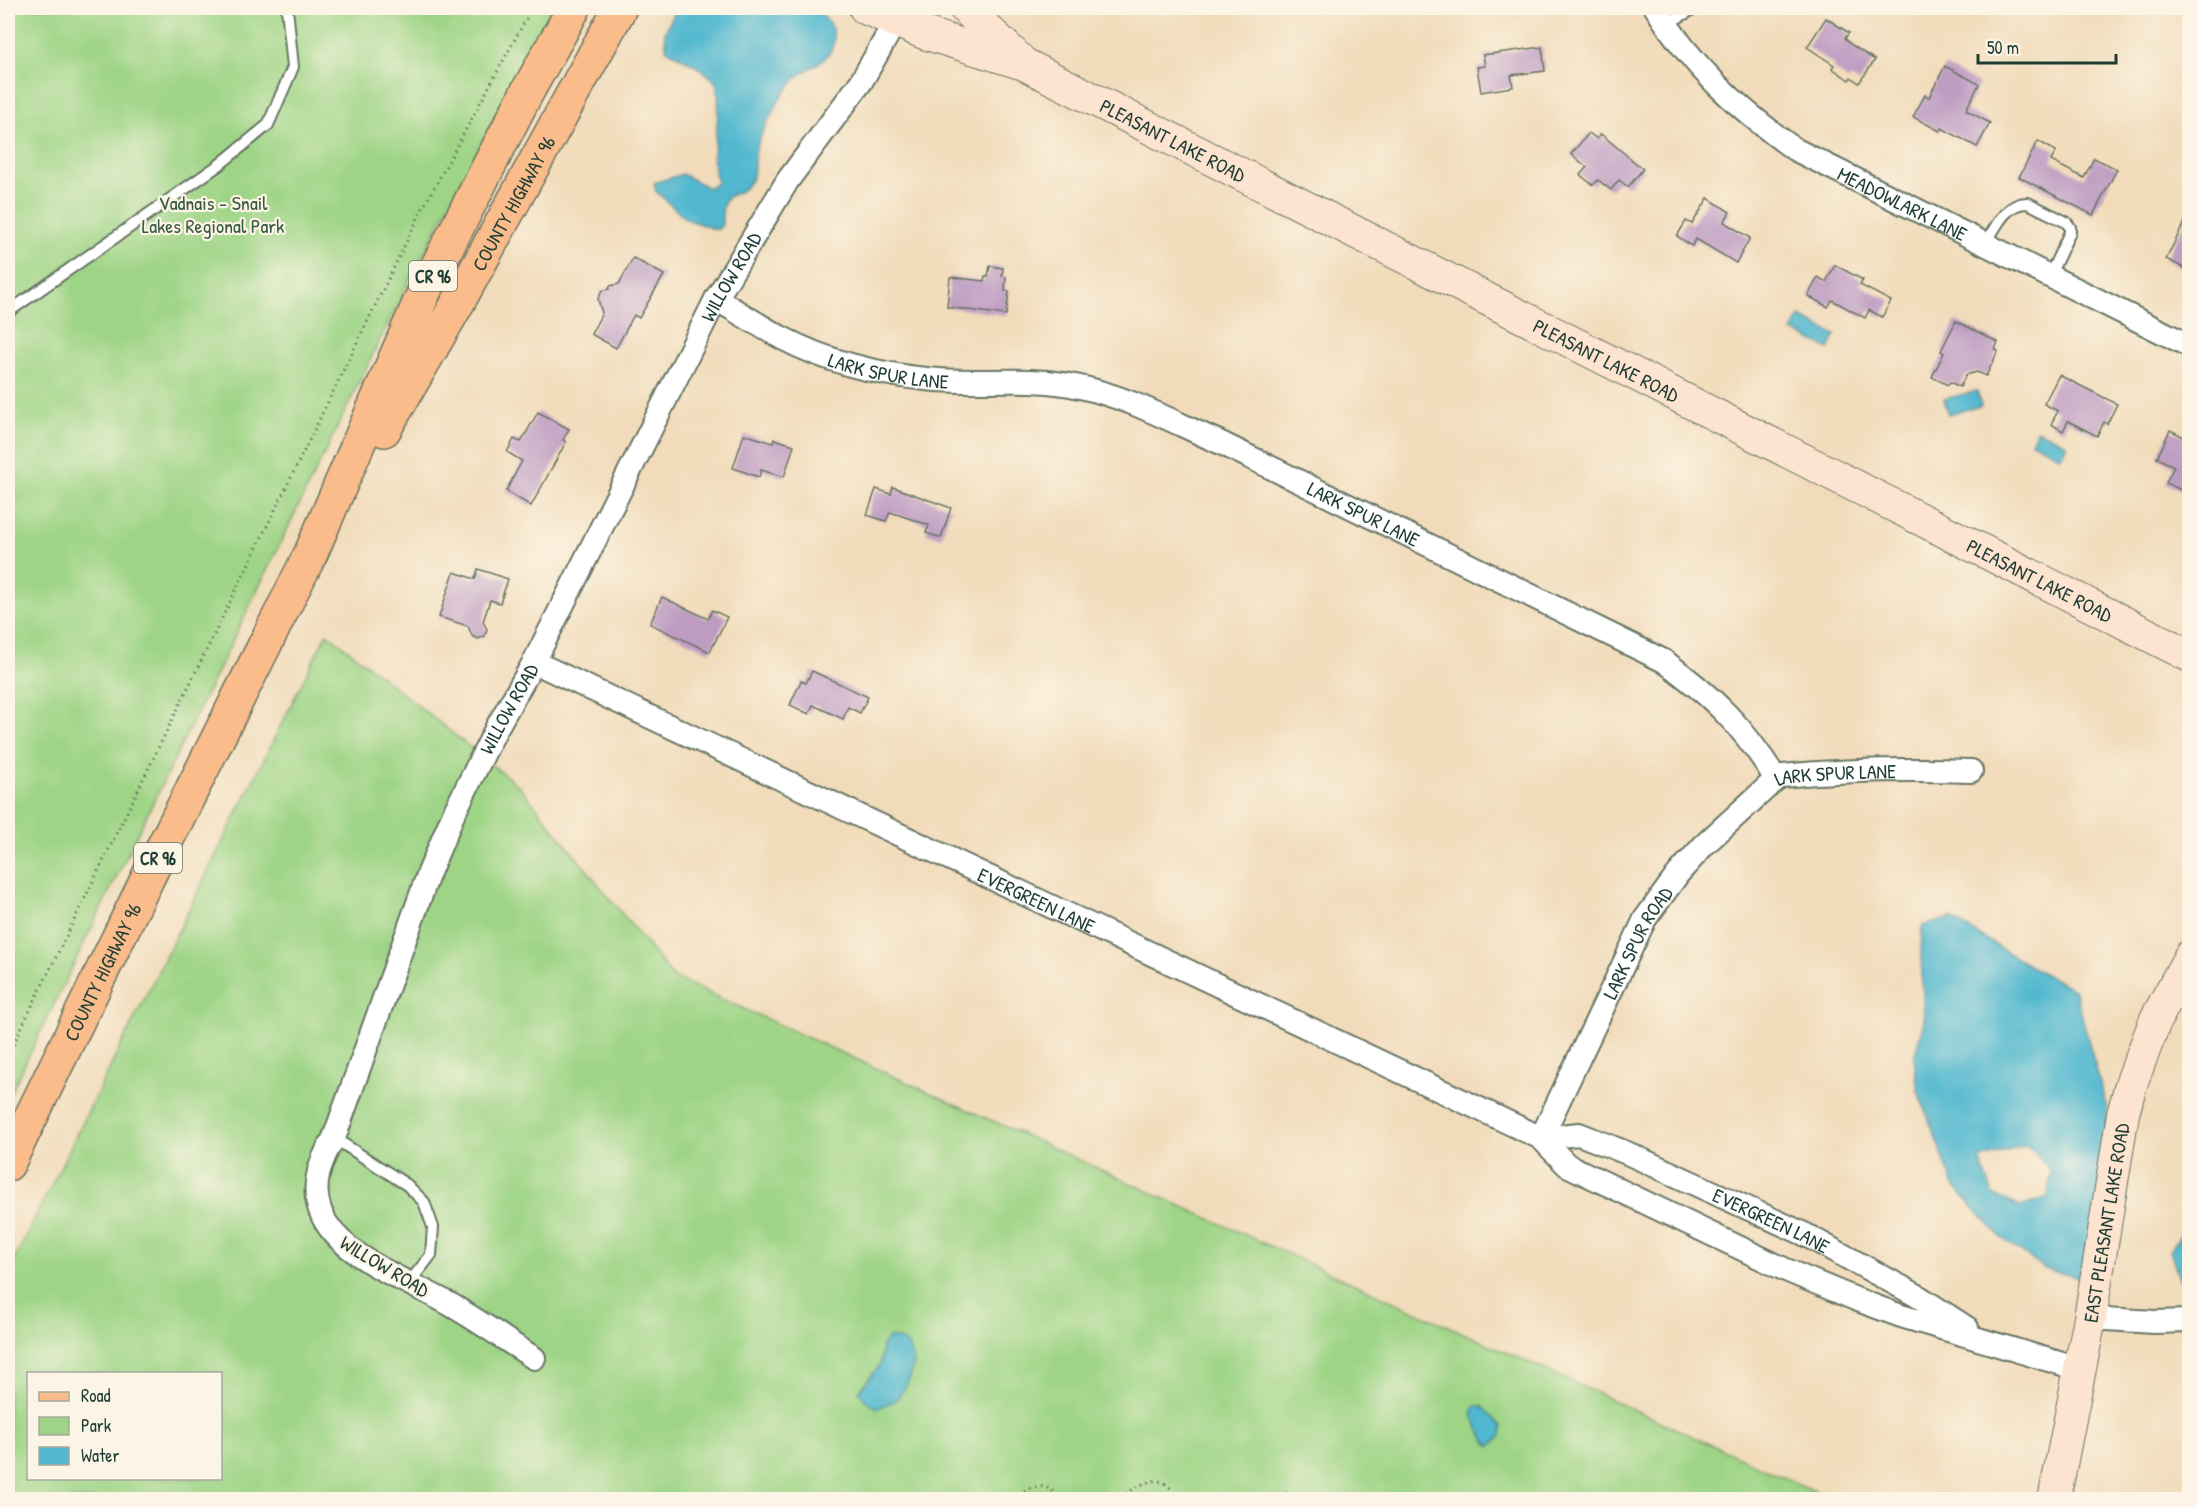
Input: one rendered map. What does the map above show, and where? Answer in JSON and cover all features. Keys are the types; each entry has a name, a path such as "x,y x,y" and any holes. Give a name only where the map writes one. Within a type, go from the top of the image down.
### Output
{"main road":[{"name":"COUNTY HIGHWAY 96","path":"8,1164 150,873 311,553 424,292 526,94 574,8"},
{"name":"COUNTY HIGHWAY 96","path":"311,553 456,306 620,8"}],"street":[{"name":"PLEASANT LAKE ROAD","path":"865,8 899,14 924,33 1024,64 2188,656"},
{"name":"PLEASANT LAKE ROAD","path":"964,8 1024,64"},
{"name":"WILLOW ROAD","path":"534,1358 444,1301 408,1284 336,1238 325,1222 319,1207 317,1187 320,1167 334,1138 428,875 453,815 497,727 534,662 716,299 788,180 861,82 899,14"},
{"name":"MEADOWLARK LANE","path":"1661,16 1689,56 1721,90 1756,121 1794,148 2190,346"},
{"name":"LARK SPUR LANE","path":"716,299 782,338 843,363 883,373 927,380 1042,380 1068,384 1118,397 1165,418 1664,661 1700,687 1729,715 1754,745 1776,779 1782,776 1846,771 1917,769 1971,771"},
{"name":"EVERGREEN LANE","path":"534,662 1541,1138 1568,1166 1786,1270 1901,1316 2079,1369"},
{"name":"LARK SPUR ROAD","path":"1541,1138 1645,919 1678,874 1704,845 1776,779"},
{"name":"EAST PLEASANT LAKE ROAD","path":"2054,1500 2090,1318 2122,1114 2156,1019 2190,956"},
{"name":"EVERGREEN LANE","path":"1541,1138 1579,1134 1719,1194 1804,1234 1872,1270 1990,1342"},
{"path":"2090,1318 2154,1322 2190,1321"}],"lane":[{"path":"8,312 219,165 268,125 293,67 287,8"},
{"path":"1661,16 1695,8"},
{"path":"1985,245 2009,210 2028,203 2066,222 2070,227 2070,232 2049,276"},
{"path":"334,1138 407,1185 424,1202 433,1227 431,1255 408,1284"}],"path":[{"path":"8,1056 422,210 532,8"},
{"path":"1116,1500 1143,1484 1157,1480 1165,1482 1173,1489 1177,1500"},
{"path":"1008,1500 1037,1485 1049,1487 1061,1500"},
{"path":"1269,1500 1278,1493 1292,1493 1301,1500"}],"green space":[{"name":"Vadnais - Snail Lakes Regional Park","path":"8,8 552,8 407,285 8,1098"},
{"path":"327,633 521,788 673,977 1834,1500 8,1499 8,1272"}],"water":[{"path":"677,8 811,8 824,17 833,32 833,44 828,54 797,77 778,102 756,151 753,177 745,187 727,198 722,211 722,225 717,230 686,219 656,191 654,183 682,174 709,188 717,182 713,159 718,118 717,86 706,73 666,49 665,32"},
{"path":"1800,317 1836,335 1829,349 1792,331"},
{"path":"1977,391 1981,406 1948,414 1944,399"},
{"path":"2037,430 2067,444 2061,457 2031,442"},
{"path":"1951,918 2028,965 2075,990 2107,1109 2106,1165 2082,1278 2045,1269 1999,1236 1954,1186 1918,1091 1914,1057 1924,1021 1922,926","holes":["2027,1145 2051,1171 2048,1197 2021,1207 1993,1195 1980,1159"]},
{"path":"2189,1222 2189,1281 2180,1280 2170,1251"},
{"path":"889,1337 909,1347 913,1362 912,1371 900,1395 877,1408 864,1399 859,1391 880,1365 882,1346"},
{"path":"1475,1406 1482,1406 1502,1426 1502,1435 1491,1446 1485,1441 1472,1414"}],"building":[{"path":"1826,18 1849,33 1845,38 1850,44 1875,60 1859,83 1851,77 1849,80 1832,68 1834,65 1807,47"},
{"path":"1542,47 1545,71 1511,75 1513,87 1481,92 1477,67 1485,66 1483,55"},
{"path":"1945,66 1979,84 1966,110 1990,123 1977,147 1942,128 1940,131 1913,117 1925,95 1929,97"},
{"path":"1589,133 1597,139 1601,134 1643,169 1628,187 1619,180 1611,190 1598,180 1593,185 1580,175 1587,167 1571,154"},
{"path":"2038,141 2056,151 2051,161 2084,178 2094,158 2117,169 2093,215 2019,177"},
{"path":"1708,198 1730,212 1724,222 1750,238 1736,263 1696,239 1692,246 1677,236 1686,221 1692,224"},
{"path":"2190,212 2190,271 2166,259"},
{"path":"633,258 664,275 639,318 634,315 616,348 591,334 602,313 598,299 602,291 619,284"},
{"path":"1835,265 1863,280 1860,285 1891,301 1882,317 1869,310 1865,318 1832,300 1828,307 1808,296 1818,277 1826,282"},
{"path":"990,266 1003,268 1002,276 1006,277 1005,291 1009,291 1006,315 947,307 950,277 984,281 985,276 988,276"},
{"path":"1956,321 1998,342 1995,349 1998,351 1986,376 1977,372 1966,375 1960,387 1950,382 1948,385 1932,377 1944,353 1941,351"},
{"path":"2059,375 2117,404 2107,424 2104,422 2097,436 2068,421 2063,431 2051,424 2058,411 2044,404"},
{"path":"538,412 569,429 563,440 566,442 531,506 506,491 522,461 507,452 514,439 521,442"},
{"path":"2170,430 2188,439 2190,436 2190,481 2185,492 2166,483 2174,466 2157,458"},
{"path":"744,434 773,443 774,439 794,445 784,477 761,470 759,477 733,468"},
{"path":"893,487 951,508 941,538 926,533 929,525 890,512 886,521 867,515 876,489 891,494"},
{"path":"478,569 508,579 500,603 490,600 483,622 487,629 485,636 478,639 472,636 468,626 439,617 454,572 475,579"},
{"path":"662,597 708,619 712,610 727,617 710,652 650,624"},
{"path":"812,671 868,697 860,713 848,707 843,719 813,705 809,714 790,705 801,681 806,683"}]}
